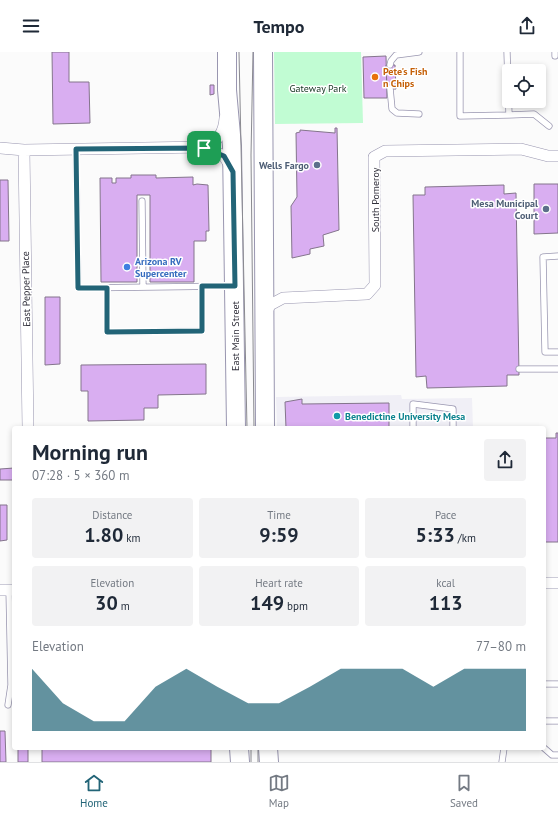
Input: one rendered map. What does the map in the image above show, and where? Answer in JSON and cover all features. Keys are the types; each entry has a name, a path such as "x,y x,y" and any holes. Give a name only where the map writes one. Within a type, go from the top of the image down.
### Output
{"main road":[{"name":"East Main Street","path":"227,52 227,90 233,172 236,426"},
{"path":"263,52 263,318 265,426"},
{"path":"240,750 240,762"},
{"path":"268,750 269,762"}],"street":[{"path":"204,148 216,141 223,130 227,90"},
{"path":"0,148 24,150 204,148 224,156 233,172"},
{"name":"South Pomeroy","path":"283,298 367,294 375,285 374,157 385,151 521,149 548,156 558,156"},
{"name":"East Pepper Place","path":"24,150 28,426"},
{"path":"263,275 270,290 283,298"},
{"path":"263,318 270,305 283,298"},
{"path":"546,583 558,583"}],"lane":[{"path":"390,65 391,61 396,55 419,52"},
{"path":"460,52 460,116 534,114 549,126"},
{"path":"507,52 509,115"},
{"path":"390,88 392,108 397,113 419,114"},
{"path":"76,149 78,288 235,286"},
{"path":"142,201 143,287"},
{"path":"558,256 543,257 545,352 558,352"},
{"path":"107,288 107,332 202,331 202,286"},
{"path":"519,369 558,369"},
{"path":"413,426 413,404 453,409 453,426"},
{"path":"8,590 11,685 8,705"},
{"path":"546,684 558,684"},
{"path":"546,721 558,721"},
{"path":"502,762 504,750"},
{"path":"546,750 552,755 558,755"}],"shaded area":[{"path":"401,395 402,399 472,398 473,426 277,426 276,397"}],"green space":[{"name":"Gateway Park","path":"274,52 361,52 363,123 275,124"}],"building":[{"path":"52,52 69,52 69,82 89,82 90,123 53,124"},
{"name":"Pete's Fish n Chips","path":"386,56 387,98 364,98 363,57"},
{"path":"386,65 395,65 396,89 387,89"},
{"path":"210,85 214,85 214,94 210,95"},
{"name":"Wells Fargo","path":"335,128 337,128 339,230 323,235 324,246 310,249 310,254 292,258 291,206 297,197 296,133 300,132 300,130 335,133"},
{"path":"131,175 156,175 156,178 193,177 193,185 208,185 209,231 206,231 206,241 194,241 194,282 150,282 150,195 137,195 137,282 101,282 100,178 112,178 112,183 116,183 116,178 131,178"},
{"path":"0,180 8,180 9,241 0,241"},
{"name":"Mesa Municipal Court","path":"534,184 558,184 558,233 534,234"},
{"path":"504,185 504,194 516,193 519,375 507,375 507,386 427,388 426,376 416,377 413,195 425,195 425,187"},
{"path":"45,297 60,297 60,364 45,365"},
{"path":"206,364 206,394 158,395 158,408 144,408 144,420 88,421 88,391 81,391 81,365"},
{"name":"Benedictine University Mesa","path":"302,399 302,404 389,403 389,426 286,426 285,402"},
{"path":"556,433 558,433 558,542 546,542 546,438 556,438"},
{"path":"12,468 12,480 0,480 0,469"},
{"path":"0,505 7,505 7,540 0,541"},
{"path":"0,731 5,731 6,762 0,762"},
{"path":"18,750 28,750 28,762 18,762"},
{"path":"42,750 211,750 211,762 42,762"}],"tram line":[{"path":"239,52 247,426"},
{"path":"253,52 251,155 254,426"},
{"path":"251,750 251,762"},
{"path":"258,750 258,762"}],"place":[{"name":"Pete's Fish n Chips","path":"375,77"},
{"name":"Wells Fargo","path":"317,165"},
{"name":"Mesa Municipal Court","path":"546,209"},
{"name":"Arizona RV Supercenter","path":"127,267"},
{"name":"Benedictine University Mesa","path":"337,416"}],"route":[{"path":"204,148 224,156 230,164 233,172 235,286 202,286 202,331 107,332 107,288 78,288 76,149 204,148"}]}
